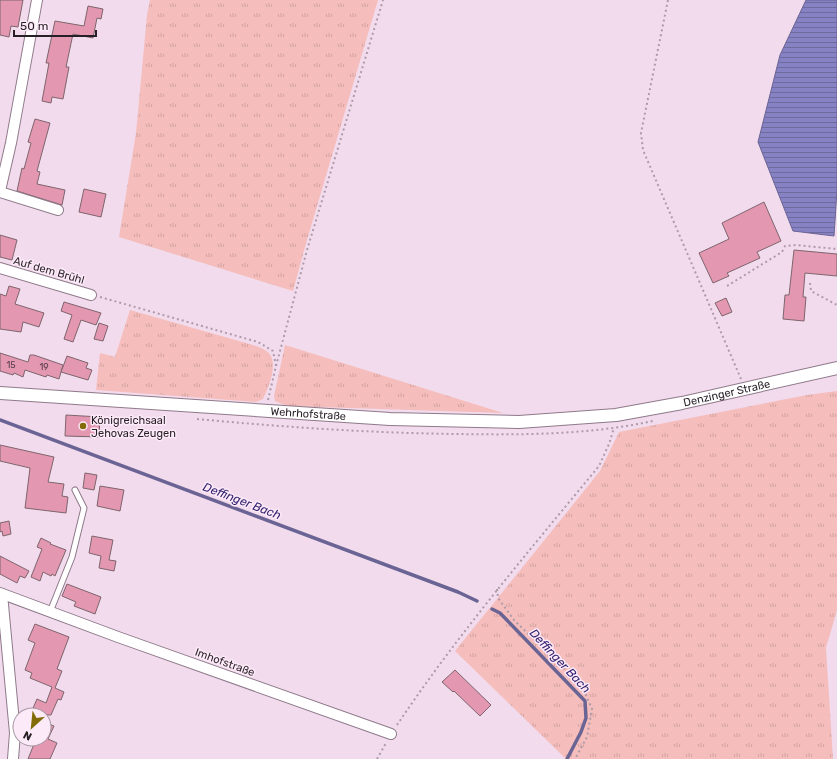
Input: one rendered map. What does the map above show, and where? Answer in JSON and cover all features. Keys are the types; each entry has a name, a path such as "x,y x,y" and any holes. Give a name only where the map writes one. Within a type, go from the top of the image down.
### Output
{"street":[{"path":"38,0 11,143 0,192 58,210"},
{"name":"Auf dem Brühl","path":"0,268 91,295"},
{"name":"Denzinger Straße","path":"616,415 745,390 837,368"},
{"name":"Wehrhofstraße","path":"0,393 390,419 519,422 616,415"},
{"path":"1,593 15,733 13,759"},
{"name":"Imhofstraße","path":"1,593 118,637 391,734"}],"lane":[{"path":"50,612 72,557 84,508 75,490"}],"path":[{"path":"271,390 306,250 383,0"},
{"path":"668,0 641,133 643,150 745,390"},
{"path":"727,286 782,252 785,246 796,245 837,249"},
{"path":"810,283 811,291 837,305"},
{"path":"91,295 258,342 273,352 276,366"},
{"path":"377,759 391,734 447,654 497,589 599,466 610,439"},
{"path":"497,589 498,598 514,620 582,686 592,709 587,737 575,759"}],"green space":[{"path":"150,0 378,0 293,291 119,237 136,133 147,15"},
{"path":"130,310 254,345 265,350 270,354 273,366 268,387 263,399 256,402 96,390 100,353 115,357"},
{"path":"285,345 503,413 287,406 275,401 274,396"},
{"path":"837,391 837,610 826,648 833,759 566,759 455,651 600,471 619,432 807,395"}],"shaded area":[{"path":"806,0 837,0 837,190 834,236 793,231 758,142 780,55"}],"building":[{"path":"0,0 23,0 18,27 11,26 9,37 0,35"},
{"path":"88,6 103,9 101,19 97,18 93,38 73,34 66,67 69,67 63,99 52,97 51,103 42,101 49,63 46,63 55,21 84,26"},
{"path":"35,119 50,123 37,171 40,172 37,184 65,190 62,205 17,191 22,168 24,169 31,143 28,142"},
{"path":"84,189 106,194 101,217 79,212"},
{"path":"764,202 781,241 757,252 760,258 727,273 729,276 713,283 699,253 729,239 722,223"},
{"path":"0,235 17,240 12,260 0,257"},
{"path":"794,250 837,254 837,276 805,273 803,297 806,297 804,321 783,319 785,295 789,295"},
{"path":"9,286 20,289 15,304 44,313 39,327 23,322 21,332 0,329 0,294 6,296"},
{"path":"726,298 732,312 722,316 715,303"},
{"path":"64,302 101,313 96,325 81,320 73,342 64,339 72,315 61,311"},
{"path":"99,323 108,326 103,341 94,339"},
{"path":"0,353 28,362 30,355 34,355 63,365 59,379 47,375 46,377 25,370 23,377 14,373 13,375 0,371"},
{"path":"67,356 88,363 86,368 92,370 88,380 61,372"},
{"name":"Königreichsaal Jehovas Zeugen","path":"66,415 100,417 99,437 65,436"},
{"path":"0,445 54,457 48,482 64,484 62,496 68,497 66,513 25,508 30,468 0,461"},
{"path":"85,473 97,475 94,490 83,488"},
{"path":"100,486 124,490 120,511 97,506"},
{"path":"9,521 11,534 3,536 2,531 0,532 0,523"},
{"path":"92,536 113,540 109,560 116,561 114,571 99,568 101,556 89,553"},
{"path":"41,538 51,543 50,544 66,550 55,576 52,574 51,576 43,572 40,581 31,577 42,549 37,547"},
{"path":"0,556 29,571 25,578 20,576 17,583 0,574"},
{"path":"67,584 101,597 95,614 74,606 76,602 62,596"},
{"path":"35,624 69,637 57,669 62,671 55,688 64,692 61,700 58,699 52,713 52,707 34,707 37,699 46,703 52,687 30,678 32,673 25,670 35,643 28,640"},
{"path":"455,670 491,705 480,716 454,691 453,692 442,682"},
{"path":"52,741 57,743 50,759 28,759 33,747 52,747"}],"waterway":[{"name":"Deffinger Bach","path":"0,420 458,592 477,601"},
{"name":"Deffinger Bach","path":"492,609 500,613 585,701 586,718 581,732 567,759"}],"place":[{"name":"Königreichsaal Jehovas Zeugen","path":"83,426"}]}
